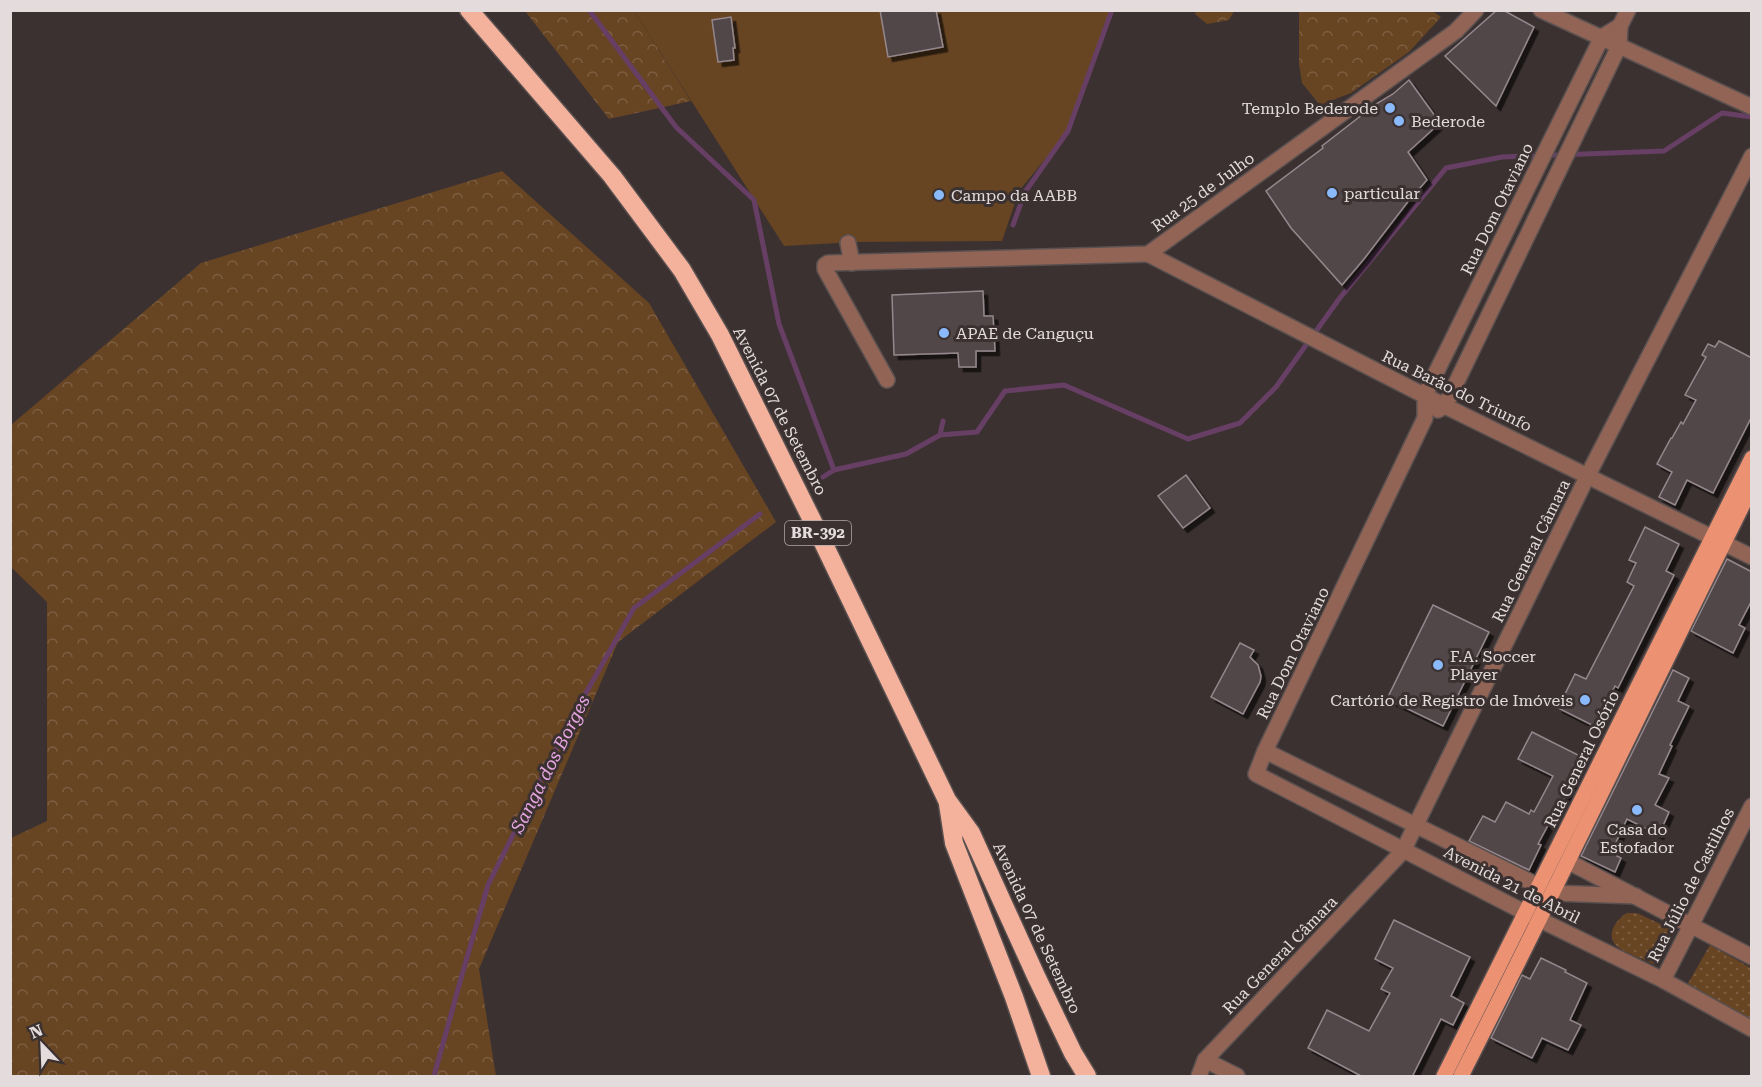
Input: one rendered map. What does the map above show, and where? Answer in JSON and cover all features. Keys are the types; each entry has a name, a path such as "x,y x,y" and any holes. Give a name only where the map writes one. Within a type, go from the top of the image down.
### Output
{"highway":[{"name":"Avenida 07 de Setembro","path":"469,10 612,176 682,270 730,354 947,800 971,833 1036,976 1087,1077"},
{"name":"Avenida 07 de Setembro","path":"947,800 954,843 1014,997 1041,1077"}],"main road":[{"name":"Rua General Osório","path":"1444,1077 1526,914 1569,862 1717,541 1752,458"},
{"name":"Rua General Osório","path":"1461,1077 1540,920 1546,890 1717,541 1752,486"}],"street":[{"name":"Rua 25 de Julho","path":"887,380 825,269 828,263 1148,254 1456,31 1476,10"},
{"path":"1541,10 1752,107"},
{"path":"1425,418 1445,406 1619,46 1620,26 1628,10"},
{"path":"1602,37 1620,26"},
{"name":"Rua Dom Otaviano","path":"1256,774 1425,418 1425,395 1602,37"},
{"path":"1556,130 1574,139"},
{"name":"Rua General Câmara","path":"1199,1077 1205,1060 1403,851 1588,475 1752,156"},
{"path":"1503,238 1521,249"},
{"path":"848,243 852,263"},
{"name":"Rua Barão do Triunfo","path":"1148,254 1445,406 1752,557"},
{"name":"Avenida 21 de Abril","path":"1265,751 1546,890 1636,896"},
{"name":"Avenida 21 de Abril","path":"1256,774 1526,914 1663,980 1752,1029"},
{"name":"Rua Júlio de Castilhos","path":"1663,980 1752,806"},
{"name":"Avenida 21 de Abril","path":"1569,862 1752,957"},
{"path":"1205,1060 1237,1077"}],"green space":[{"path":"1196,10 1234,11 1229,20 1207,24 1195,14"},
{"path":"1431,10 1441,17 1409,52 1351,93 1320,105 1302,83 1299,64 1299,11"},
{"path":"525,11 634,11 691,101 609,119"},
{"path":"634,11 1112,11 1068,131 1019,191 1002,241 856,242 784,246"},
{"path":"502,171 649,303 776,522 618,642 479,969 496,1076 11,1076 11,838 47,821 47,602 11,567 11,425 201,263"},
{"path":"1627,913 1637,913 1673,930 1655,965 1619,948 1612,939 1615,924"},
{"path":"1710,945 1751,968 1751,1021 1687,985"}],"building":[{"path":"880,10 936,10 943,47 888,57"},
{"path":"1497,10 1503,10 1534,27 1496,106 1445,56"},
{"path":"731,17 735,48 733,48 734,60 718,62 712,20"},
{"path":"1409,80 1440,123 1408,152 1427,180 1342,285 1291,228 1266,191"},
{"name":"APAE de Canguçu","path":"983,291 984,316 993,316 995,351 976,351 976,367 959,367 958,353 894,355 892,295"},
{"path":"1719,341 1752,358 1752,416 1713,493 1687,480 1675,505 1659,497 1672,472 1657,464 1696,400 1685,395 1706,357 1702,355 1708,344 1715,347"},
{"path":"1186,475 1210,508 1183,528 1158,496"},
{"path":"1645,527 1679,544 1666,571 1674,575 1618,688 1615,686 1594,726 1558,708 1575,674 1586,679 1634,586 1627,582 1636,563 1629,560"},
{"path":"1727,559 1752,572 1752,600 1739,625 1745,628 1733,653 1691,631"},
{"name":"F.A. Soccer Player","path":"1433,605 1489,632 1443,726 1387,699"},
{"path":"1240,643 1254,650 1250,657 1258,665 1261,676 1243,714 1211,697"},
{"path":"1673,670 1689,678 1678,701 1689,706 1659,774 1669,778 1655,805 1669,812 1659,835 1627,819 1611,853 1621,858 1615,872 1581,856"},
{"path":"1532,732 1584,758 1555,817 1553,816 1538,844 1541,845 1529,870 1469,841 1483,816 1495,822 1506,802 1529,814 1531,810 1534,812 1553,776 1518,759"},
{"path":"1394,920 1470,957 1451,996 1464,1003 1453,1025 1441,1019 1412,1077 1363,1077 1308,1048 1327,1010 1369,1031 1390,993 1381,989 1393,968 1375,959"},
{"path":"1541,958 1587,983 1570,1020 1581,1025 1568,1050 1542,1038 1532,1058 1491,1038 1522,975 1530,979"}],"waterway":[{"name":"Sanga dos Borges","path":"589,10 676,127 754,200 779,324 834,470 823,477"},
{"path":"1013,225 1025,192 1068,131 1112,10"},
{"path":"940,435 977,432 1005,391 1064,385 1188,439 1240,423 1276,387 1339,299 1446,168 1502,157 1664,151 1722,113 1752,117"},
{"path":"834,470 906,454 940,435 943,421"},
{"name":"Sanga dos Borges","path":"434,1076 488,885 570,721 634,608 760,514"}],"place":[{"name":"Templo Bederode","path":"1390,108"},
{"name":"Bederode","path":"1399,121"},
{"name":"particular","path":"1332,193"},
{"name":"Campo da AABB","path":"939,195"},
{"name":"APAE de Canguçu","path":"944,333"},
{"name":"F.A. Soccer Player","path":"1438,665"},
{"name":"Cartório de Registro de Imóveis","path":"1585,700"},
{"name":"Casa do Estofador","path":"1637,810"}]}
